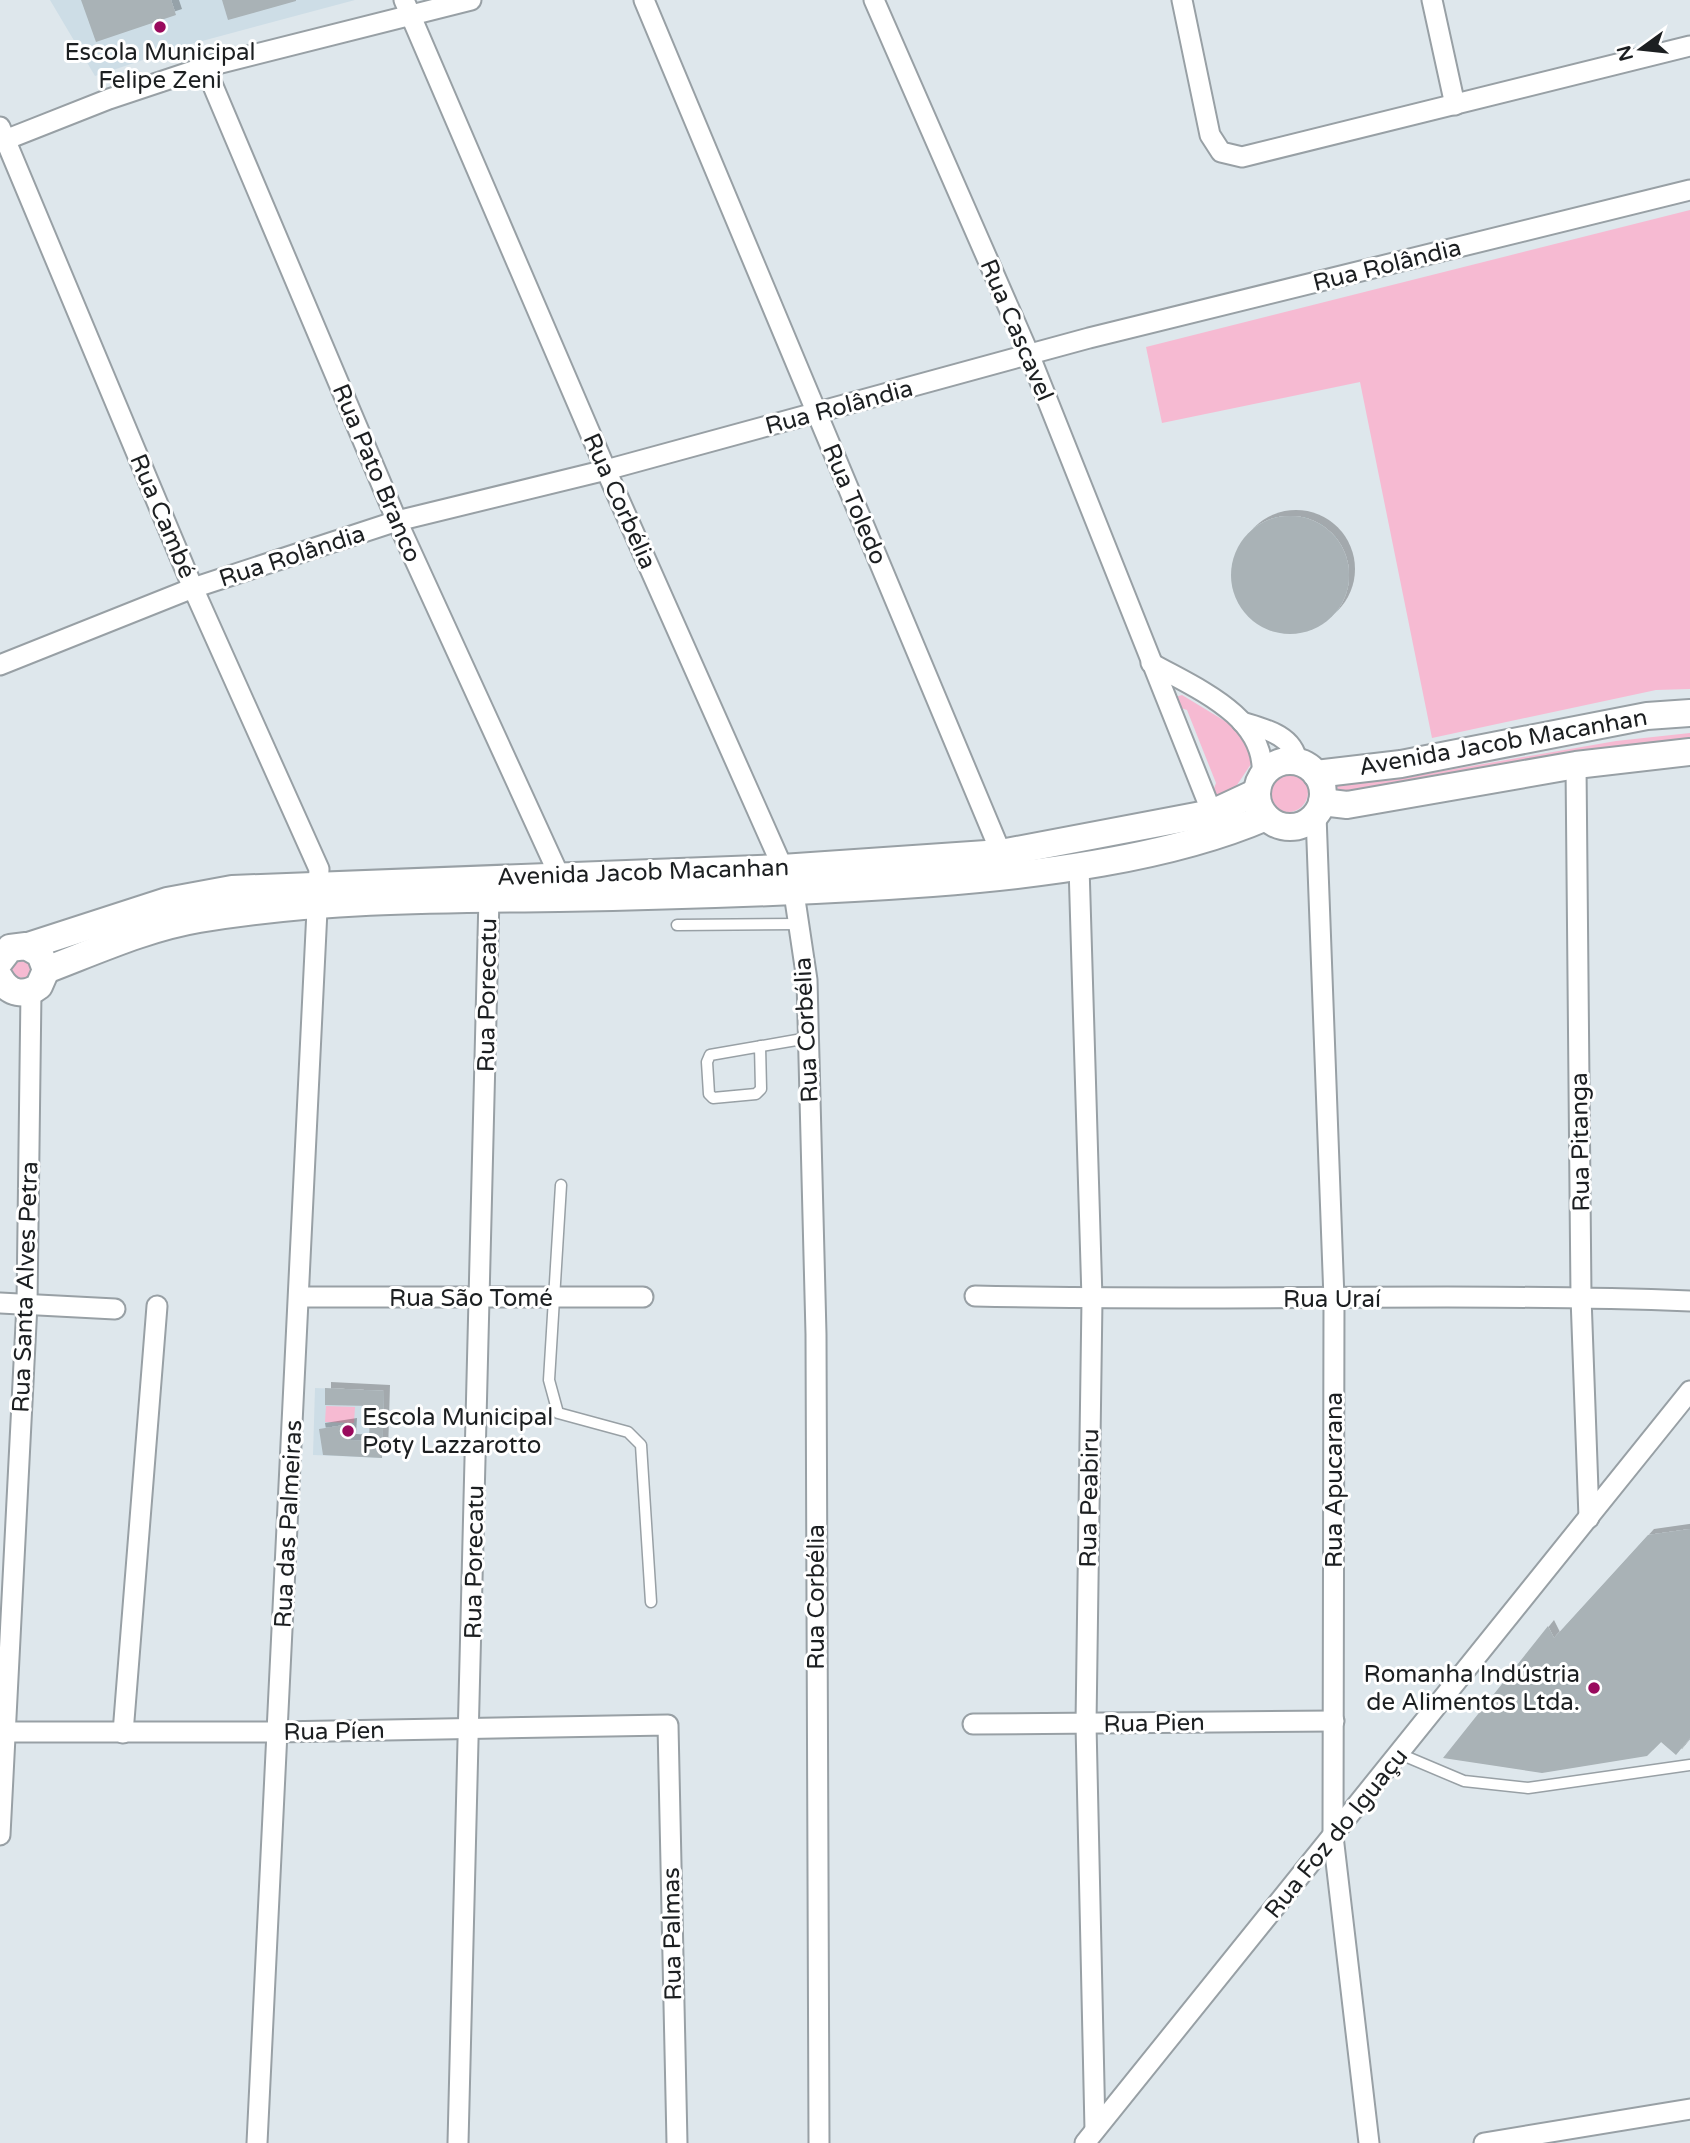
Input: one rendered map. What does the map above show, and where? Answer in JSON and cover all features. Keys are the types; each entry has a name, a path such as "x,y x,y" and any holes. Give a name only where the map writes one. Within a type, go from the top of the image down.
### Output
{"main road":[{"name":"Avenida Jacob Macanhan","path":"1307,767 1401,764 1647,716 1690,713"},
{"name":"Avenida Jacob Macanhan","path":"1319,809 1576,765 1690,752"},
{"path":"1275,764 1307,767 1323,790 1319,809 1307,823 1294,827 1277,824 1266,817 1259,807 1259,784 1275,764"},
{"name":"Avenida Jacob Macanhan","path":"13,970 198,919 319,895 559,875 782,868 1001,853 1212,813 1259,784"},
{"name":"Avenida Jacob Macanhan","path":"319,895 489,897 794,893 991,878 1079,866 1230,833 1266,817"}],"street":[{"path":"2,136 205,67 407,8 471,0"},
{"name":"Rua Toledo","path":"644,0 1001,853"},
{"name":"Rua Cascavel","path":"874,0 1029,354 1212,813"},
{"path":"1182,0 1210,135 1221,152 1242,157 1690,46"},
{"path":"1432,0 1455,105"},
{"name":"Rua Corbélia","path":"407,8 606,470 794,893 807,980 816,1334 820,2143"},
{"name":"Rua Pato Branco","path":"205,67 397,521 559,875"},
{"name":"Rua Cambé","path":"2,136 193,588 319,869 319,895"},
{"name":"Rua Rolândia","path":"0,665 193,588 397,521 606,470 1029,354 1690,190"},
{"path":"1152,663 1223,704 1241,721 1259,747 1263,760 1259,784"},
{"path":"1241,721 1264,729 1290,744 1307,767"},
{"name":"Rua Pitanga","path":"1576,765 1581,1297 1589,1518"},
{"name":"Rua Apucarana","path":"1319,809 1334,1299 1333,1836 1369,2143"},
{"name":"Rua Peabiru","path":"1079,866 1092,1299 1086,1724 1090,2137"},
{"name":"Rua das Palmeiras","path":"257,2143 319,895"},
{"name":"Rua Porecatu","path":"458,2143 489,897"},
{"name":"Rua Santa Alves Petra","path":"0,1835 2,1732 27,1304 13,970"},
{"name":"Rua Uraí","path":"975,1296 1092,1299 1581,1297 1690,1301"},
{"name":"Rua São Tomé","path":"299,1297 480,1300 643,1297"},
{"path":"0,1303 116,1309"},
{"path":"123,1733 157,1306"},
{"name":"Rua Foz do Iguaçu","path":"1090,2137 1690,1391"},
{"name":"Rua Pien","path":"974,1724 1334,1721"},
{"name":"Rua Píen","path":"2,1732 123,1733 668,1725"},
{"name":"Rua Palmas","path":"668,1725 677,2143"},
{"path":"1484,2143 1690,2109"}],"lane":[{"path":"677,925 799,925"},
{"path":"760,1046 761,1089 756,1094 712,1098 709,1094 706,1062 710,1055 760,1046 808,1038"},
{"path":"561,1185 549,1380 558,1413 628,1432 641,1445 651,1602"},
{"path":"1400,1754 1464,1781 1528,1788 1690,1765"}],"shaded area":[{"name":"Escola Municipal Felipe Zeni","path":"50,0 355,0 191,44 95,76"},
{"path":"1690,210 1690,689 1656,690 1432,738 1360,382 1162,423 1146,347"},
{"path":"1182,695 1243,732 1253,761 1237,785 1217,796 1212,794 1216,783 1187,710 1172,705 1175,697"},
{"path":"1690,733 1690,739 1599,751 1341,799 1334,777 1385,781 1616,741"},
{"path":"1288,772 1296,773 1302,778 1307,784 1307,800 1302,806 1296,811 1288,812 1280,811 1274,806 1269,800 1268,792 1269,784 1274,778 1280,773"},
{"path":"22,958 29,961 32,968 29,975 22,978 15,975 12,968 15,961"},
{"name":"Escola Municipal Poty Lazzarotto","path":"315,1388 384,1391 382,1458 313,1455"},
{"path":"326,1406 355,1407 354,1423 325,1422"}],"building":[{"path":"81,0 171,0 176,15 96,42"},
{"path":"222,0 296,0 296,1 228,20"},
{"path":"1290,516 1313,520 1332,533 1345,552 1349,575 1345,598 1332,617 1313,630 1290,634 1267,630 1248,617 1235,598 1231,575 1235,552 1248,533 1267,520"},
{"name":"Escola Municipal Poty Lazzarotto","path":"325,1388 384,1391 382,1458 323,1455 319,1429 351,1424 350,1440 369,1441 370,1406 325,1405"},
{"name":"Romanha Indústria de Alimentos Ltda.","path":"1690,1529 1690,1738 1676,1755 1661,1742 1647,1756 1542,1773 1443,1758 1548,1626 1554,1638 1648,1535"}],"place":[{"name":"Escola Municipal Felipe Zeni","path":"160,27"},
{"name":"Escola Municipal Poty Lazzarotto","path":"348,1431"},
{"name":"Romanha Indústria de Alimentos Ltda.","path":"1594,1688"}]}
